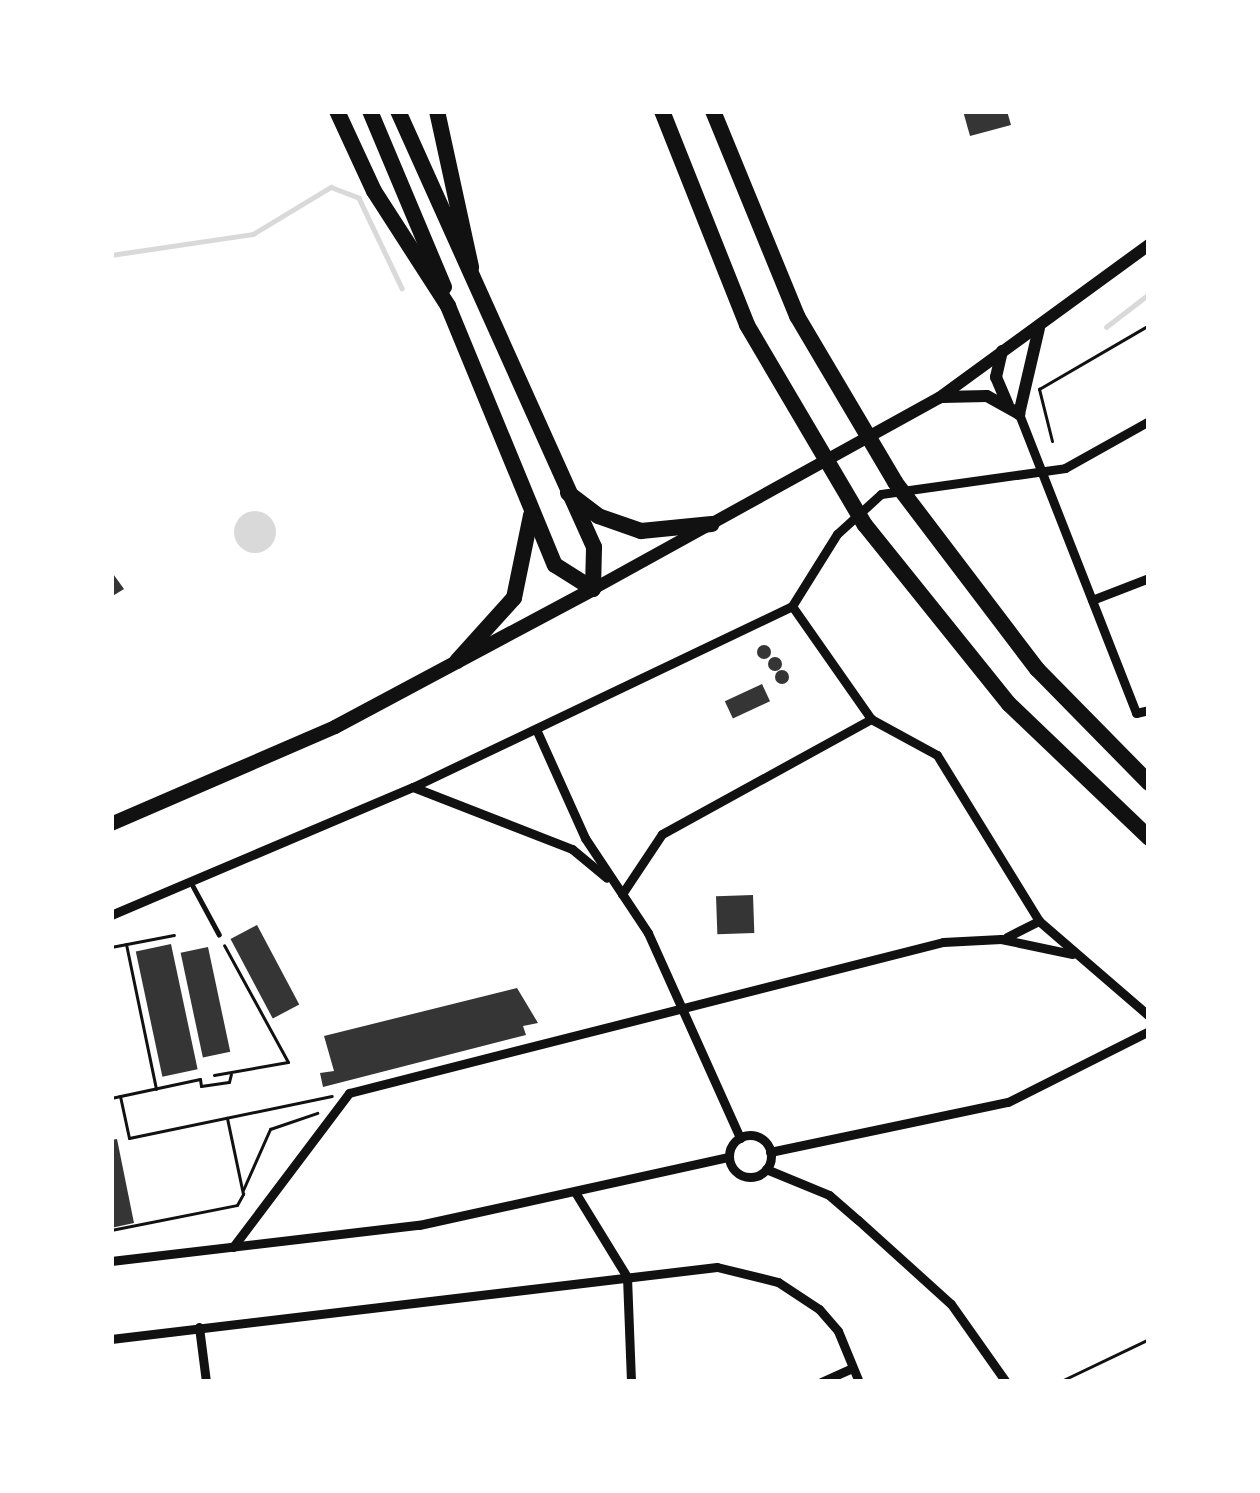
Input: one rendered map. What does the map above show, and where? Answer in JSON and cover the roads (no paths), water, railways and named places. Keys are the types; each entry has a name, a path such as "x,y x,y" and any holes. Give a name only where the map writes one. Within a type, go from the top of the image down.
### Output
{"highway":[{"path":"337,111 385,211 448,306"},
{"path":"370,111 555,565 593,589"},
{"path":"398,111 564,490 594,548 593,589"},
{"path":"437,111 476,285"},
{"path":"662,111 711,243 791,406 923,602 1009,704 1149,838"},
{"path":"713,111 767,255 837,385 961,574 1037,669 1149,783"},
{"path":"564,490 598,516 641,531 712,524"},
{"path":"458,661 514,598 525,573 531,502"}],"main road":[{"path":"111,824 259,764 593,589"}],"street":[{"path":"593,589 939,398 1149,245"},
{"path":"1014,410 1039,328"},
{"path":"995,358 1013,370 1020,387"},
{"path":"995,358 1136,712 1149,710"},
{"path":"939,398 987,396 1014,410"},
{"path":"111,915 193,886 413,787 792,606 837,534 881,494 1043,473 1149,421"},
{"path":"1092,600 1149,578"},
{"path":"792,606 871,719 938,755 1039,921 1149,1016"},
{"path":"622,894 662,834 871,719"},
{"path":"536,729 585,838 622,894 684,1008 740,1138"},
{"path":"413,787 572,849 613,883"},
{"path":"572,849 585,838"},
{"path":"1001,939 1039,921"},
{"path":"233,1246 349,1093 943,942 1001,939 1072,954"},
{"path":"770,1152 1008,1102 1149,1031"},
{"path":"740,1138 760,1137 770,1152 766,1169"},
{"path":"111,1262 419,1225 729,1157 740,1138"},
{"path":"729,1157 743,1176 766,1169 829,1196 951,1304 1006,1382"},
{"path":"575,1192 627,1277 631,1382"},
{"path":"111,1339 717,1267 778,1282 838,1330 859,1382"},
{"path":"199,1328 206,1382"},
{"path":"821,1382 853,1368"}],"lane":[{"path":"193,886 219,934"}],"waterway":[{"path":"111,255 253,234 331,187 359,198 402,288"},
{"path":"1106,327 1149,294"}]}
